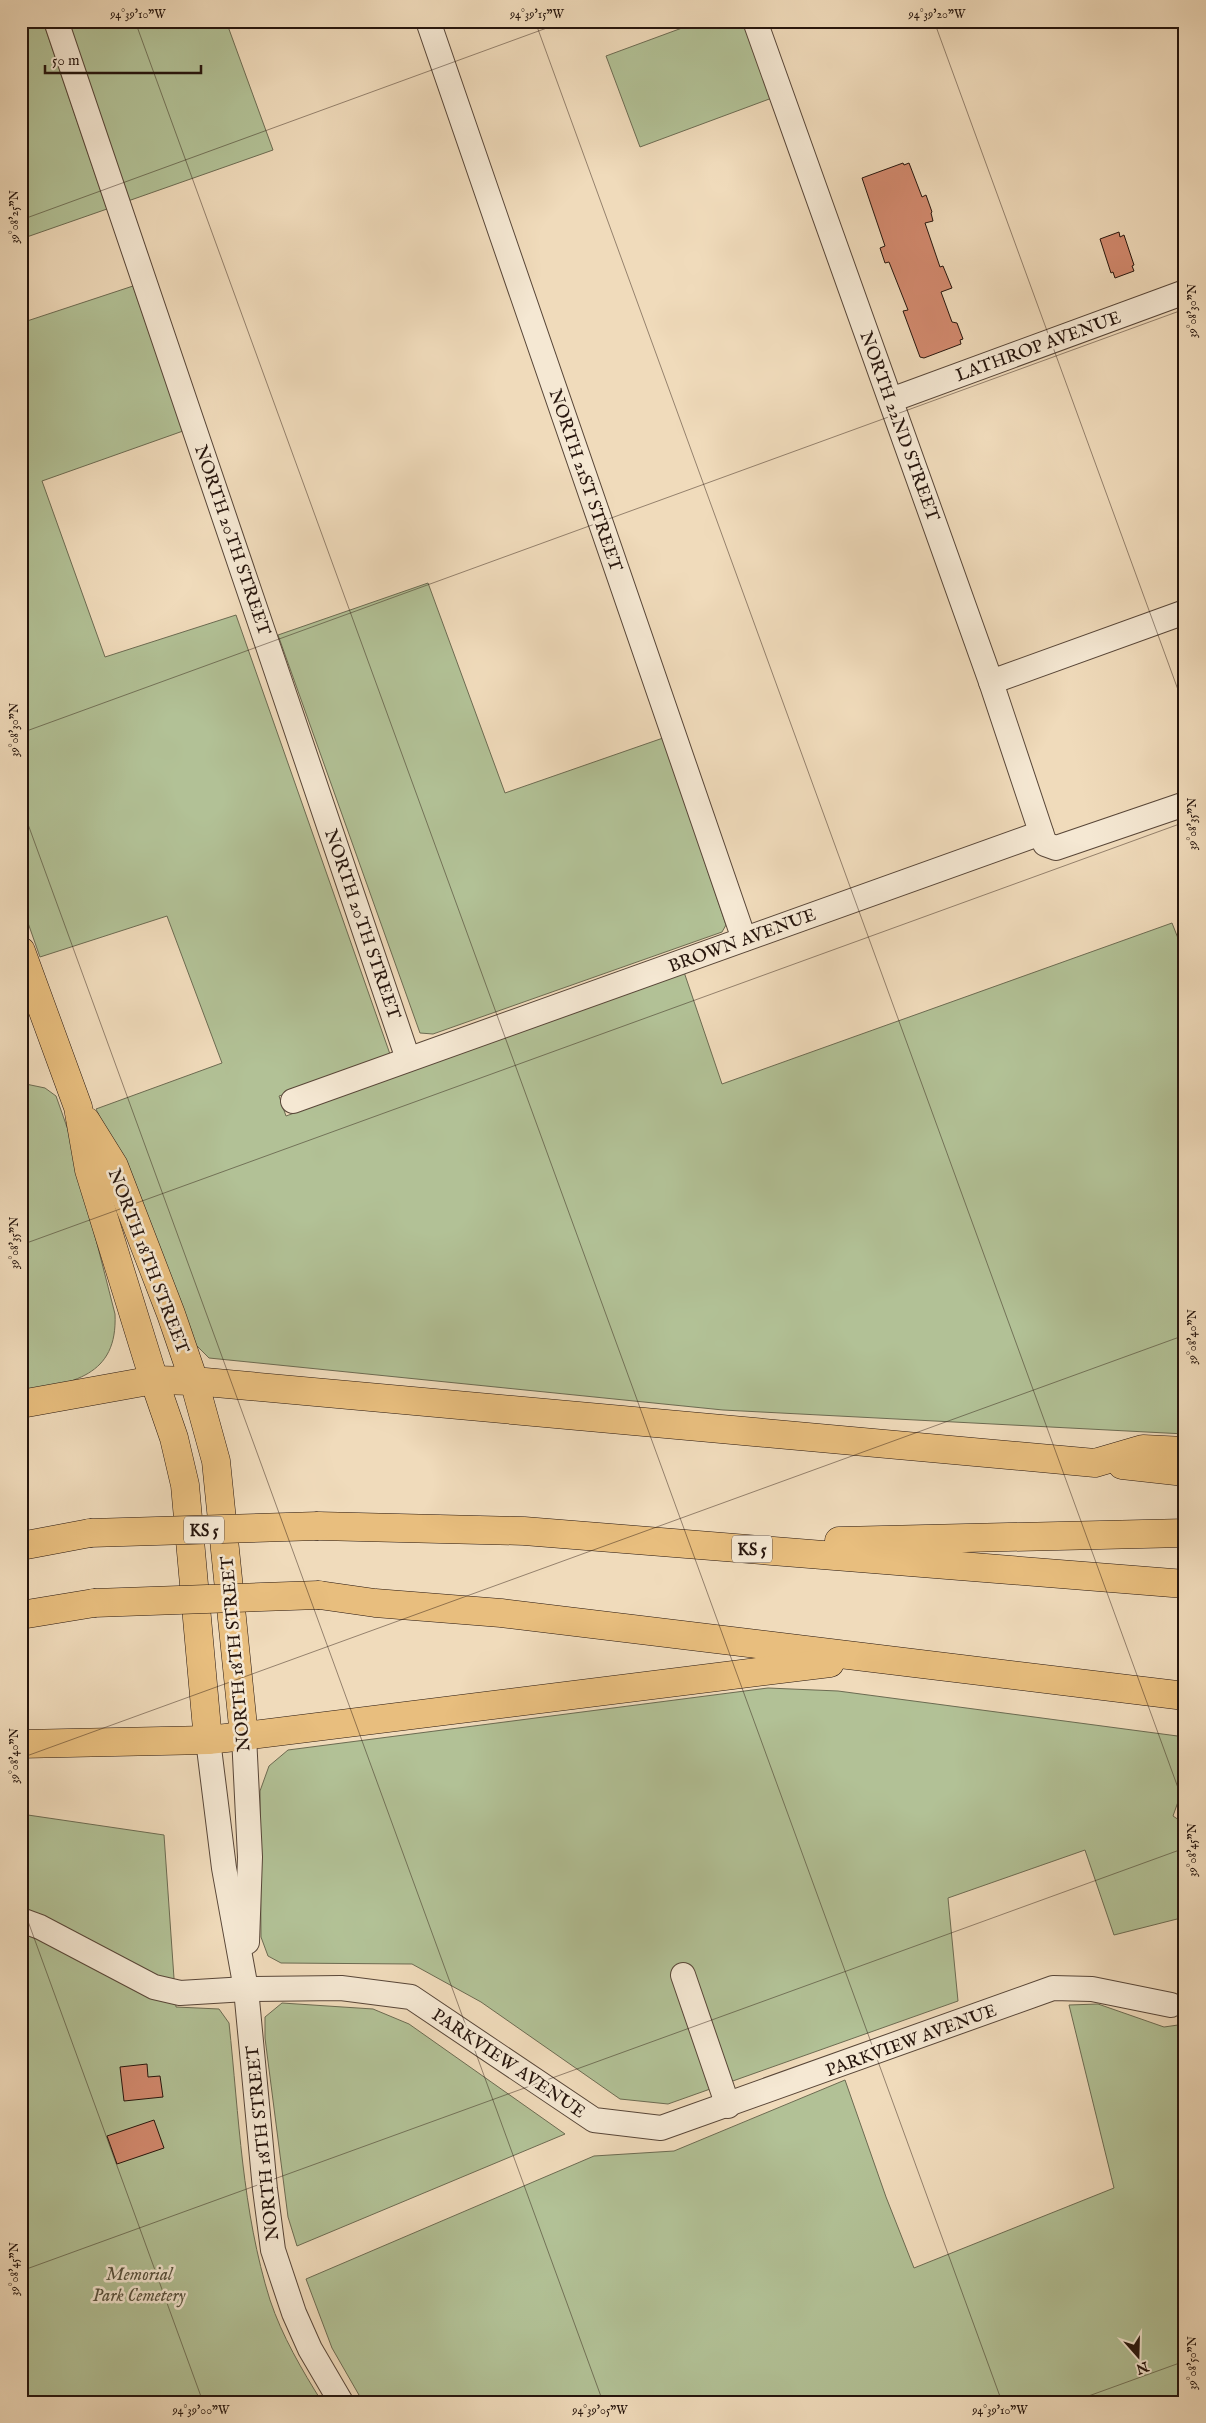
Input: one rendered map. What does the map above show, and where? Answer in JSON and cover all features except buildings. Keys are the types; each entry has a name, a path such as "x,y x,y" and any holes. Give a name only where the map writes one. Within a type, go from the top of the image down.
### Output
{"main road":[{"name":"NORTH 18TH STREET","path":"21,951 78,1106 89,1170 154,1380 174,1438 186,1485 208,1740"},
{"name":"NORTH 18TH STREET","path":"78,1106 114,1166 171,1314 194,1381 216,1462 244,1736"},
{"path":"21,1404 154,1380 194,1381 1185,1472"},
{"path":"1094,1463 1144,1449 1185,1451"},
{"name":"KS 5","path":"21,1546 90,1533 318,1526 524,1531 1185,1584"},
{"path":"690,1544 1185,1533"},
{"path":"21,1615 94,1603 319,1595 375,1603 501,1613 1185,1696"},
{"path":"21,1744 208,1740 872,1658"}],"street":[{"name":"NORTH 20TH STREET","path":"56,21 408,1059"},
{"name":"NORTH 21ST STREET","path":"428,21 744,939"},
{"name":"NORTH 22ND STREET","path":"755,21 991,682 1041,833"},
{"name":"LATHROP AVENUE","path":"891,400 1185,292"},
{"path":"991,682 1185,612"},
{"path":"1041,833 1045,844 1056,848 1185,804"},
{"name":"BROWN AVENUE","path":"294,1102 408,1059 1041,833"},
{"name":"NORTH 18TH STREET","path":"244,1736 250,1857 246,1989"},
{"name":"NORTH 18TH STREET","path":"208,1740 224,1868 246,1989 264,2189 273,2250 294,2313 307,2342 341,2402"},
{"name":"PARKVIEW AVENUE","path":"21,1920 40,1927 154,1987 180,1994 246,1989 341,1988 411,1997 594,2120 661,2128 728,2106 1053,1988 1092,1989 1171,2005"},
{"path":"683,1975 728,2106"}],"green space":[{"path":"21,21 43,21 107,209 21,239"},
{"path":"67,21 226,21 273,150 128,201"},
{"path":"701,21 743,21 772,98 640,147 606,56"},
{"path":"133,286 183,431 42,481 105,657 236,615 391,1057 279,1096 286,1116 684,972 722,1084 1172,923 1185,956 1185,1434 723,1410 209,1358 192,1341 127,1174 96,1109 222,1063 167,916 40,957 21,903 21,323"},
{"path":"428,583 505,793 663,738 726,925 722,932 433,1034 420,1033 278,635"},
{"path":"21,1083 45,1088 56,1096 68,1130 115,1314 114,1335 109,1352 100,1364 74,1380 21,1392"},
{"path":"768,1688 838,1691 1185,1737 1185,1782 1173,1816 1185,1824 1185,1917 1114,1935 1085,1850 948,1898 958,2001 668,2104 620,2099 481,2002 412,1964 281,1963 268,1956 261,1937 260,1791 269,1766 288,1750"},
{"name":"Memorial Park Cemetery","path":"21,1814 164,1835 176,2007 219,2009 229,2023 247,2198 261,2266 270,2300 280,2327 322,2402 21,2402"},
{"path":"282,2003 373,2009 409,2024 565,2134 297,2246 288,2217 265,2038 265,2017"},
{"path":"1098,2004 1164,2027 1185,2024 1185,2402 363,2402 332,2348 306,2279 594,2156 674,2151 845,2080 886,2197 914,2268 1114,2188 1069,2005"}]}
